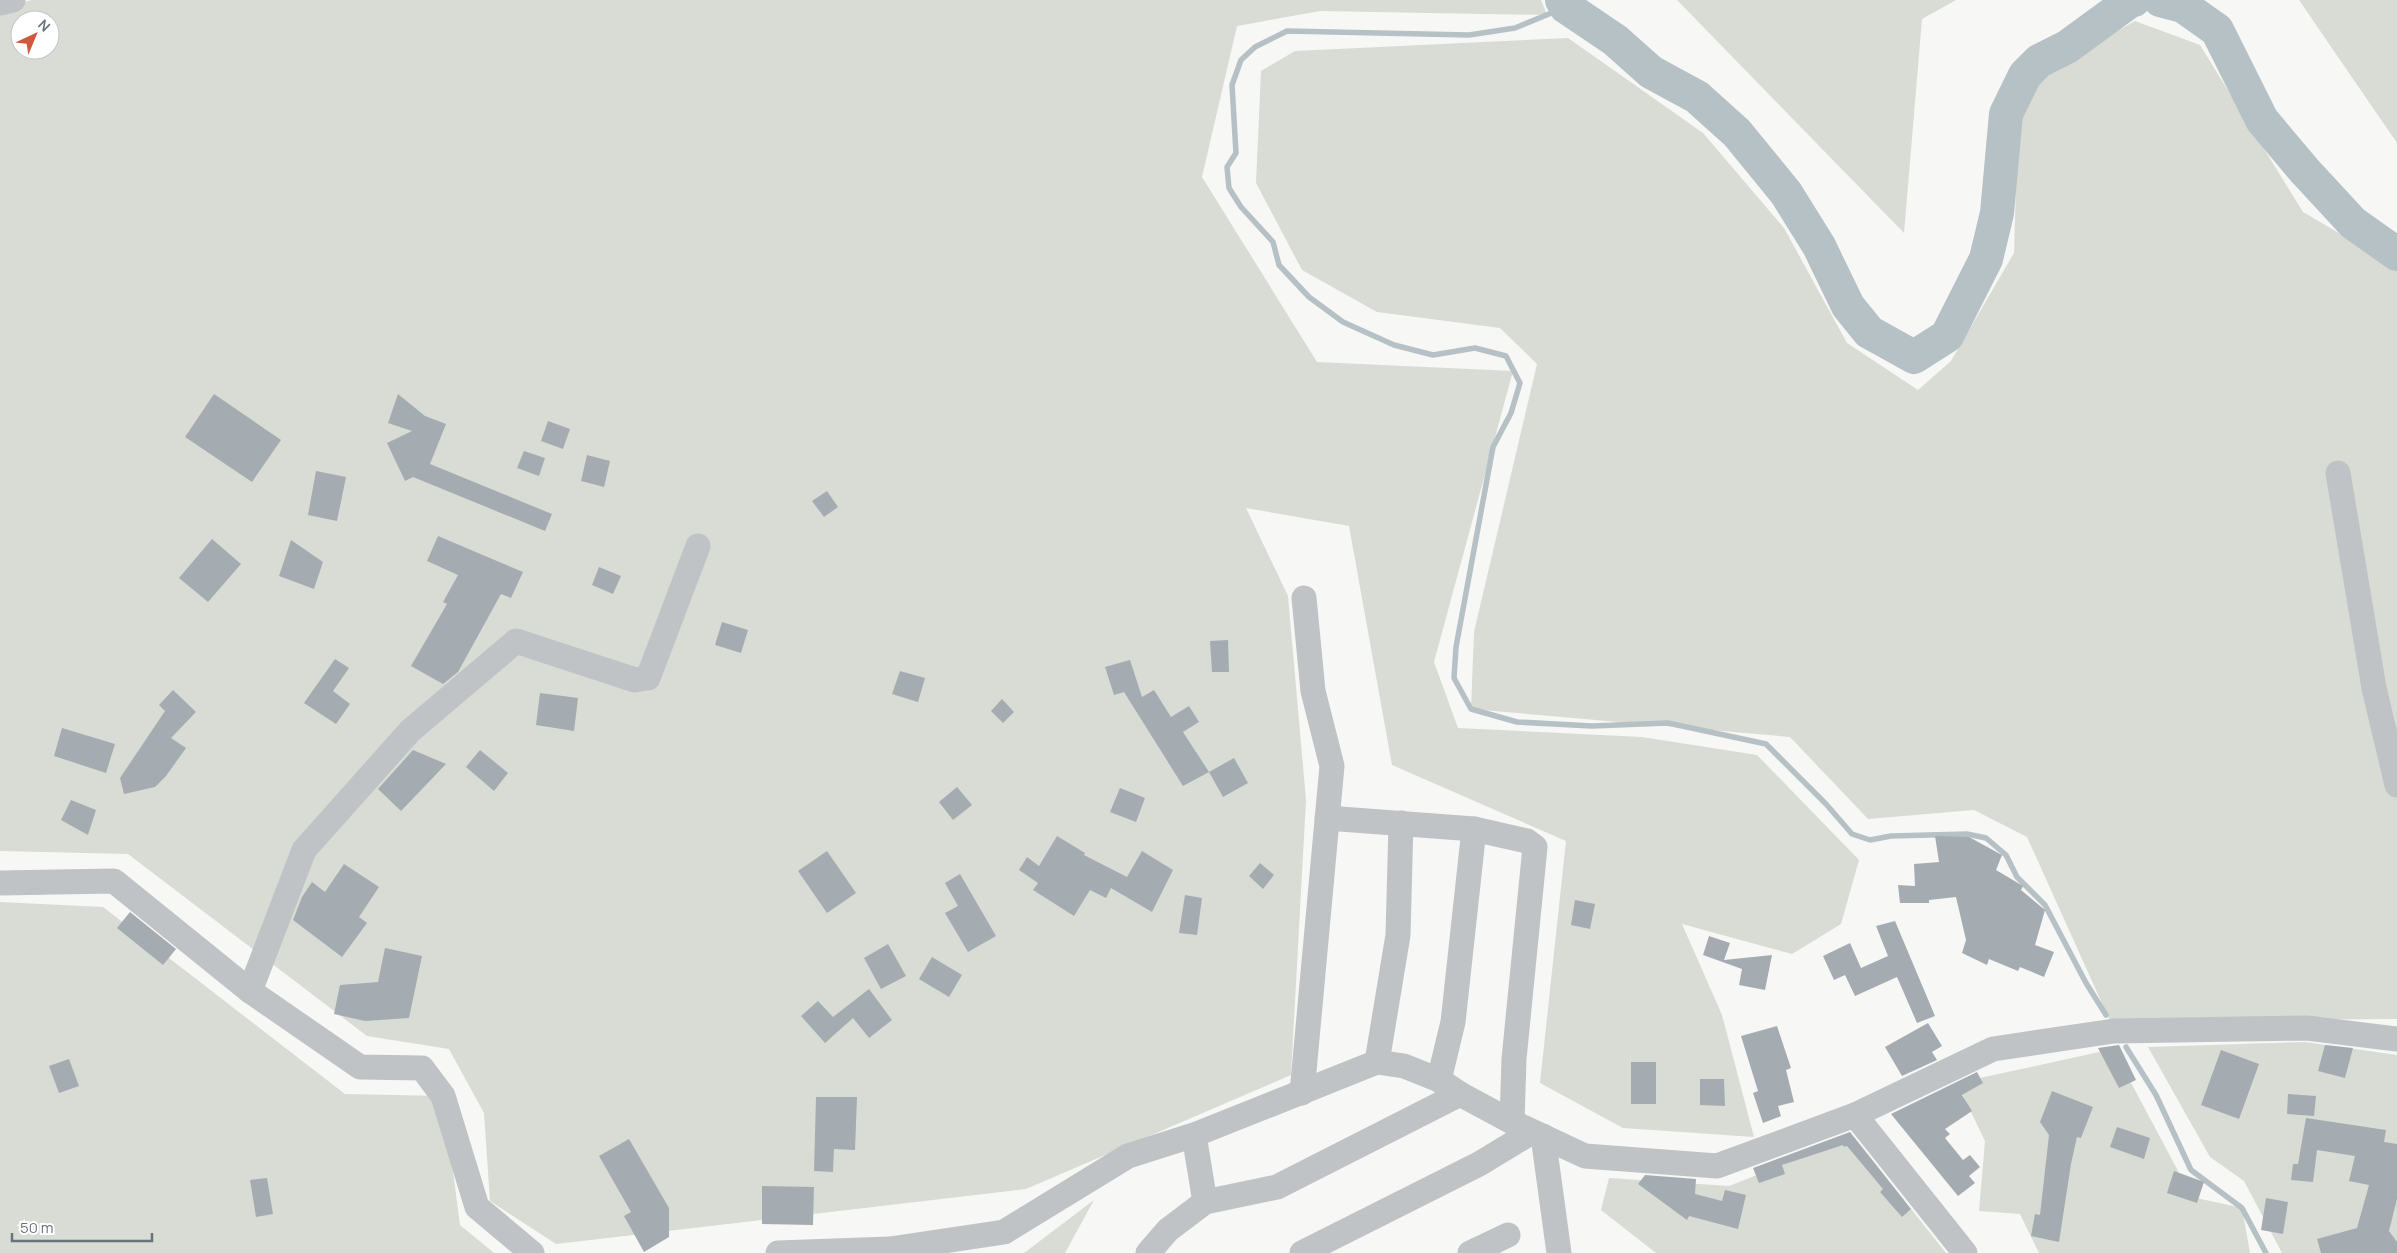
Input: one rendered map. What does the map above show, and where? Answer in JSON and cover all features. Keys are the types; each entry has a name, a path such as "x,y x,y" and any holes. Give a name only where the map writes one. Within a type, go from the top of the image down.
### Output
{"street":[{"path":"0,3 13,0"},
{"path":"2338,473 2374,688 2397,785"},
{"path":"250,991 304,850 410,731 516,641 635,680 648,678 698,546"},
{"path":"1302,1093 1332,766 1313,691 1304,598"},
{"path":"1327,818 1474,829 1527,841 1535,847 1514,1059 1559,1253"},
{"path":"1377,1062 1398,935 1401,823"},
{"path":"1439,1080 1453,1022 1474,829"},
{"path":"0,883 114,880 250,991 360,1067 422,1068 443,1096 477,1207 532,1253"},
{"path":"778,1253 890,1249 1004,1232 1128,1156 1194,1135 1377,1062 1404,1066 1439,1080 1460,1094 1529,1130 1585,1156 1717,1166 1856,1116 1993,1049 2114,1031 2307,1028 2397,1039"},
{"path":"1148,1253 1168,1230 1205,1202 1277,1187 1460,1094"},
{"path":"1856,1116 1965,1253"},
{"path":"1302,1253 1479,1164 1529,1130"},
{"path":"1194,1135 1205,1202"},
{"path":"1470,1253 1508,1235"}],"shaded area":[{"path":"32,0 1541,0 1547,15 1320,11 1237,26 1202,177 1317,362 1513,371 1434,662 1458,728 1642,737 1757,755 1859,860 1841,924 1792,954 1682,924 1722,1015 1754,1137 1623,1128 1540,1083 1566,841 1392,765 1349,526 1246,508 1288,596 1306,800 1291,1075 1026,1189 556,1244 490,1201 484,1113 449,1049 367,1036 128,854 0,851 0,7"},
{"path":"1677,0 1956,0 1922,19 1904,233"},
{"path":"2299,0 2397,0 2397,143"},
{"path":"2135,21 2200,45 2303,212 2397,267 2397,1019 2110,1021 2027,837 1974,810 1868,819 1790,737 1471,709 1474,632 1537,364 1500,328 1377,312 1302,270 1256,183 1261,71 1295,51 1568,38 1703,133 1784,228 1847,343 1918,390 1951,361 2014,253 2019,87"},
{"path":"0,902 103,907 345,1094 443,1096 460,1225 494,1253 0,1253"},
{"path":"2305,1042 2397,1055 2397,1253 2282,1253 2244,1181 2210,1157 2148,1047"},
{"path":"2113,1049 2192,1197 2242,1208 2250,1253 2039,1253 2020,1214 1979,1211 1985,1141 1957,1083"},
{"path":"1854,1137 1946,1253 1656,1253 1601,1210 1609,1178 1729,1186"},
{"path":"1094,1200 1065,1253 1024,1253"}],"building":[{"path":"214,394 281,440 252,482 185,437"},
{"path":"398,394 425,416 446,424 430,464 552,514 545,531 413,477 405,481 387,443 412,431 388,423"},
{"path":"548,421 570,429 563,449 541,441"},
{"path":"524,451 545,458 539,476 517,468"},
{"path":"587,455 610,461 604,487 581,481"},
{"path":"316,471 346,477 337,521 308,515"},
{"path":"827,491 838,507 824,517 812,501"},
{"path":"438,536 523,572 511,598 501,594 458,672 443,684 411,666 447,604 443,602 458,575 427,561"},
{"path":"212,539 241,564 208,602 179,578"},
{"path":"291,540 323,562 314,589 279,576"},
{"path":"599,567 621,576 613,594 592,585"},
{"path":"722,622 748,630 741,653 715,645"},
{"path":"1228,640 1229,672 1212,672 1210,641"},
{"path":"335,659 349,668 333,691 350,704 336,724 304,703"},
{"path":"1130,660 1142,697 1154,690 1171,717 1189,706 1199,722 1183,732 1209,772 1183,786 1124,692 1114,695 1105,667"},
{"path":"900,671 925,678 918,702 892,694"},
{"path":"173,690 196,712 171,738 186,748 166,776 155,787 124,794 120,778 165,711 159,705"},
{"path":"540,693 578,698 574,731 536,725"},
{"path":"1002,699 1014,712 1003,723 991,711"},
{"path":"62,728 115,744 106,773 54,756"},
{"path":"413,750 446,764 401,811 378,789"},
{"path":"480,750 508,773 494,791 466,767"},
{"path":"1234,758 1248,783 1223,797 1209,772"},
{"path":"957,787 972,805 953,820 939,802"},
{"path":"1120,788 1145,798 1136,822 1110,812"},
{"path":"71,800 96,810 88,835 61,820"},
{"path":"1057,836 1085,853 1084,855 1127,877 1142,851 1173,870 1152,912 1111,888 1106,898 1090,890 1074,916 1033,890 1038,883 1019,870 1027,857 1039,866"},
{"path":"1935,836 1969,837 2002,855 1996,870 2023,886 2021,890 2045,910 2035,945 2054,952 2044,977 2020,967 2018,971 1989,959 1987,965 1962,953 1966,940 1956,897 1929,900 1929,903 1900,903 1898,885 1915,886 1914,864 1939,862"},
{"path":"827,851 856,893 827,913 798,871"},
{"path":"1260,863 1274,875 1263,889 1249,876"},
{"path":"344,864 379,887 359,917 367,923 342,957 293,920 302,897 312,882 325,892"},
{"path":"960,874 996,936 968,952 945,913 958,906 945,883"},
{"path":"1185,895 1202,898 1197,935 1179,933"},
{"path":"1575,900 1595,904 1590,929 1571,925"},
{"path":"130,912 176,949 163,965 117,928"},
{"path":"1895,921 1935,1016 1917,1023 1897,977 1855,996 1845,975 1834,980 1823,956 1850,943 1861,968 1888,956 1876,926"},
{"path":"1709,936 1730,943 1724,960 1772,955 1765,990 1739,985 1742,969 1703,955"},
{"path":"888,944 906,976 881,989 864,958"},
{"path":"385,948 422,956 409,1018 365,1021 334,1014 340,985 378,982"},
{"path":"932,957 962,975 949,997 919,979"},
{"path":"869,989 892,1020 869,1038 853,1018 825,1043 801,1016 818,1001 833,1017"},
{"path":"1928,1023 1942,1046 1932,1052 1937,1060 1902,1076 1885,1047"},
{"path":"1777,1026 1791,1068 1786,1070 1794,1102 1778,1106 1781,1116 1763,1123 1753,1093 1758,1091 1741,1036"},
{"path":"2119,1045 2136,1080 2119,1088 2098,1048"},
{"path":"2325,1045 2353,1048 2345,1078 2318,1071"},
{"path":"2221,1050 2259,1064 2239,1119 2201,1105"},
{"path":"69,1059 79,1086 59,1093 49,1066"},
{"path":"1631,1062 1656,1062 1656,1104 1631,1104"},
{"path":"1977,1072 1983,1083 1962,1095 1972,1111 1945,1129 1950,1134 1945,1138 1963,1160 1970,1155 1980,1167 1969,1176 1975,1183 1958,1196 1891,1114"},
{"path":"1700,1079 1724,1079 1725,1106 1700,1105"},
{"path":"2052,1091 2093,1107 2081,1138 2077,1137 2059,1242 2031,1236 2035,1214 2040,1215 2049,1135 2040,1122"},
{"path":"2288,1094 2316,1096 2314,1116 2287,1114"},
{"path":"816,1097 857,1097 855,1150 834,1149 833,1172 814,1171"},
{"path":"2306,1118 2386,1130 2384,1142 2397,1144 2397,1199 2389,1231 2397,1242 2397,1253 2321,1253 2317,1239 2357,1228 2369,1185 2349,1181 2355,1156 2317,1150 2313,1182 2291,1180 2293,1164 2298,1164"},
{"path":"2117,1127 2150,1138 2144,1159 2110,1147"},
{"path":"1850,1132 1911,1209 1902,1217 1880,1192 1883,1189 1847,1146 1844,1147 1843,1145 1782,1165 1785,1174 1759,1183 1753,1168"},
{"path":"629,1139 669,1208 669,1237 644,1252 624,1216 631,1212 599,1156"},
{"path":"2174,1171 2204,1182 2197,1203 2167,1193"},
{"path":"1645,1175 1696,1179 1695,1194 1722,1201 1725,1190 1746,1195 1738,1229 1689,1216 1687,1220 1638,1184"},
{"path":"267,1178 273,1214 256,1217 250,1180"},
{"path":"762,1186 814,1187 813,1225 762,1224"},
{"path":"2266,1198 2288,1202 2283,1234 2261,1230"}],"waterway":[{"path":"1562,0 1566,7 1615,40 1651,72 1697,97 1737,133 1786,193 1819,246 1848,306 1869,332 1914,357 1947,336 1986,259 1997,213 2006,114 2025,75 2039,61 2067,47 2134,0"},
{"path":"2160,0 2183,6 2217,30 2262,120 2304,170 2353,223 2397,254"},
{"path":"1566,7 1515,28 1469,35 1287,31 1255,47 1241,60 1232,85 1236,153 1227,167 1229,188 1241,207 1273,242 1279,265 1309,297 1343,322 1394,345 1433,355 1475,348 1506,356 1520,383 1511,413 1493,447 1456,647 1454,678 1471,709 1517,722 1592,726 1668,723 1766,744 1826,804 1852,834 1870,840 1891,836 1967,834 1986,838 2006,855 2017,877 2045,905 2086,983 2106,1015"},
{"path":"2126,1047 2156,1095 2191,1170 2242,1208 2266,1253"}]}
